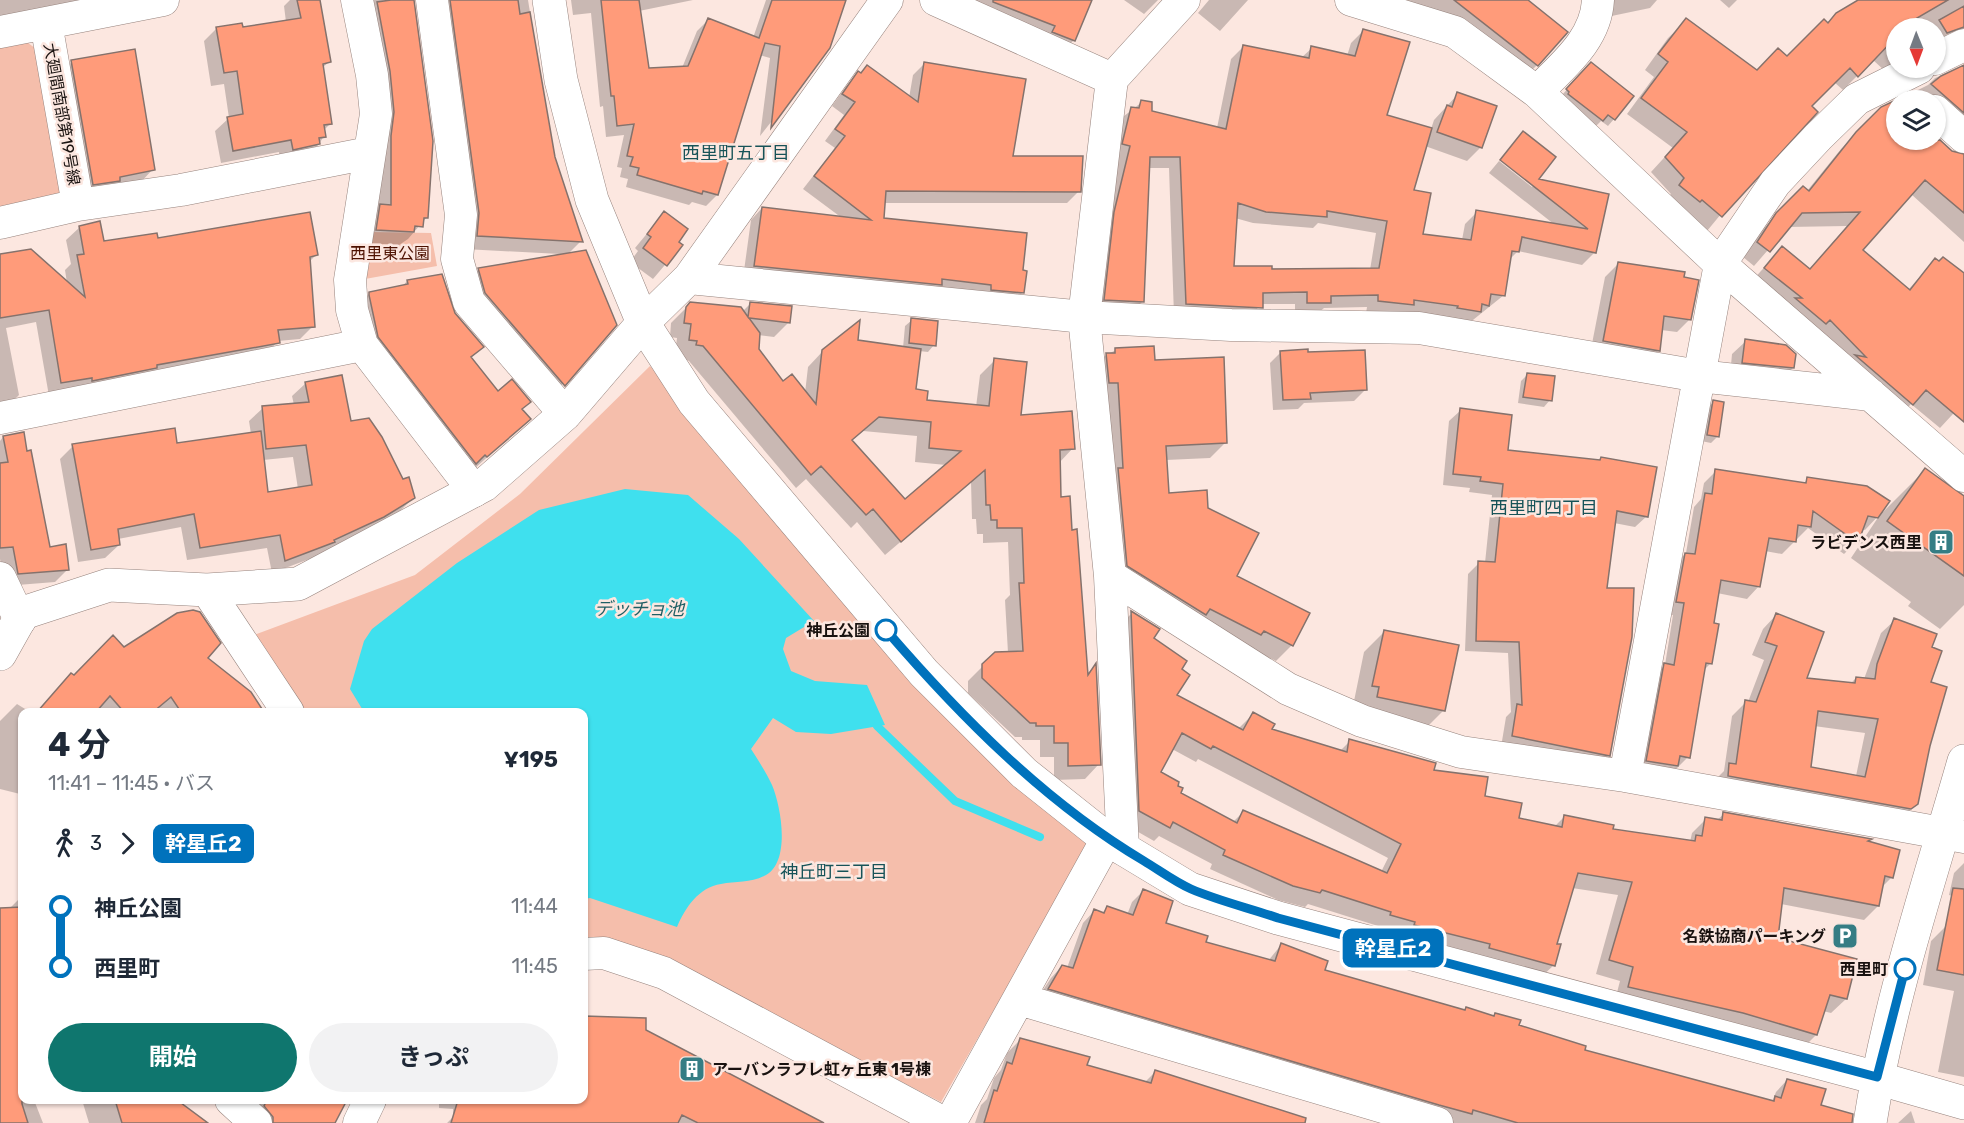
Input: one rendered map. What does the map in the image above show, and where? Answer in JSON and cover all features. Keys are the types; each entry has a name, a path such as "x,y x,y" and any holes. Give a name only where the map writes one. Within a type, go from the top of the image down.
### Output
{"street":[{"path":"0,32 163,0"},
{"path":"357,0 372,75 376,114 350,280 351,310 362,345 474,491"},
{"path":"432,0 460,215 457,259 469,302 565,414"},
{"path":"549,0 561,80 592,200 643,323 694,402 924,673 1024,773 1115,844 1190,889 1278,918 1877,1077 1964,1103"},
{"path":"7,596 24,613 109,585 207,590 297,584 484,485 565,414 643,323 689,278 887,0"},
{"path":"936,0 1112,79"},
{"path":"950,1123 1019,999 1115,844 1110,576 1084,317 1112,79 1184,0"},
{"path":"1356,0 1455,32 1538,92 1720,264 1964,476"},
{"path":"1538,92 1588,36 1597,16 1598,0"},
{"name":"大廻間南部第19号線","path":"46,23 78,205"},
{"path":"1946,54 1964,45"},
{"path":"1625,776 1720,264 1775,183 1818,137 1857,99 1898,78"},
{"path":"1946,121 1964,137"},
{"path":"0,222 78,205 181,190 369,153"},
{"path":"689,278 1084,317 1231,325 1419,328 1699,376 1871,395"},
{"path":"0,418 362,345"},
{"path":"1110,576 1288,689 1362,721 1461,752 1625,776 1954,835"},
{"path":"207,590 285,708"},
{"path":"0,654 7,596"},
{"path":"1870,1123 1877,1077 1954,835 1964,761"},
{"path":"588,954 604,953 664,973 944,1123"},
{"path":"1019,999 1437,1123"},
{"path":"235,1104 256,1123"},
{"path":"359,1123 368,1104"}],"green space":[{"path":"19,36 44,55 68,184 57,199 0,209 0,40"},
{"name":"西里東公園","path":"370,232 431,233 437,266 365,279"},
{"name":"神丘公園","path":"650,366 915,680 1090,843 941,1102 679,968 588,942 588,708 300,708 254,635 415,575 520,494"}],"water":[{"name":"デッチョ池","path":"625,489 688,495 739,539 814,621 786,638 783,649 791,671 815,681 867,685 885,725 831,734 796,732 773,718 751,749 765,771 775,794 782,833 779,858 774,868 761,878 721,884 706,889 689,906 677,927 588,898 588,708 362,708 350,689 364,641 372,629 457,563 539,510"}],"building":[{"path":"297,0 320,0 331,62 323,64 332,124 324,125 326,137 319,138 320,144 293,150 291,140 233,151 227,117 243,114 237,71 224,73 216,27 242,23 243,27 301,18"},
{"path":"414,0 433,141 428,218 424,218 423,227 415,226 414,232 376,230 380,204 391,205 391,136 394,112 390,71 377,2"},
{"path":"450,0 518,0 520,14 530,12 555,157 583,242 477,236 479,213"},
{"path":"601,0 639,0 649,68 688,66 708,18 759,38 772,0 846,0 830,48 771,128 780,46 765,43 718,195 703,191 702,194 637,175 639,168 630,166 633,157 627,156 634,124 617,126 614,96 611,96"},
{"path":"993,0 1092,0 1075,41 1052,32 1055,26 993,2"},
{"path":"1454,0 1528,0 1568,32 1538,66"},
{"path":"1858,0 1948,0 1917,18 1886,18 1886,48 1858,77 1850,68 1812,106 1818,112 1722,217 1679,185 1684,178 1665,157 1687,132 1641,98 1668,62 1658,54 1686,18 1757,70 1778,48 1787,56 1824,19 1828,23 1836,13"},
{"path":"1964,6 1964,27 1947,33 1946,18 1943,18"},
{"path":"1363,29 1410,42 1387,115 1432,128 1414,190 1431,193 1423,234 1471,240 1476,210 1588,229 1500,160 1523,131 1556,157 1539,179 1609,194 1596,253 1522,237 1519,252 1512,251 1505,296 1491,294 1489,306 1482,304 1481,312 1457,308 1458,306 1414,300 1414,305 1378,301 1378,295 1331,296 1331,303 1307,303 1307,292 1263,293 1263,308 1186,304 1180,157 1150,157 1144,302 1104,300 1114,212 1130,146 1122,144 1131,107 1139,108 1141,100 1152,102 1152,111 1226,129 1243,45 1309,58 1311,46 1355,56","holes":["1238,203 1266,212 1327,217 1327,211 1387,221 1379,268 1272,269 1272,266 1234,266"]},
{"path":"135,49 155,170 120,177 120,181 93,185 71,60"},
{"path":"924,62 1026,79 1013,156 1083,156 1081,192 886,191 884,218 1027,233 1023,270 1027,271 1024,293 991,290 991,285 942,279 942,285 754,266 762,207 871,220 814,176 845,136 835,129 855,102 842,94 858,71 861,73 867,65 918,102"},
{"path":"1591,62 1634,96 1615,120 1608,115 1603,121 1568,94 1566,89"},
{"path":"1964,65 1964,113 1946,97 1946,90 1938,90 1931,84 1938,78 1946,78 1946,74"},
{"path":"1457,92 1497,106 1482,148 1437,132 1447,105 1452,107"},
{"path":"1886,105 1886,150 1946,150 1946,146 1952,151 1964,154 1964,213 1925,180 1863,250 1910,290 1935,258 1939,261 1943,257 1964,273 1964,422 1926,390 1913,405 1855,355 1866,357 1830,320 1826,324 1795,298 1802,298 1764,268 1782,246 1810,269 1860,212 1802,213 1770,252 1757,242 1776,213 1803,186 1809,191 1856,132"},
{"path":"664,211 688,229 679,242 683,245 667,266 643,248 651,237 647,234"},
{"path":"310,212 318,255 310,257 315,327 278,330 280,343 157,365 157,368 92,381 92,378 61,383 49,310 0,318 0,254 31,249 85,297 77,255 84,254 79,226 100,221 104,241 157,233 158,238"},
{"path":"586,250 617,325 565,386 485,293 478,268"},
{"path":"1618,262 1685,272 1684,277 1699,280 1691,320 1664,316 1660,351 1603,341"},
{"path":"442,274 455,313 484,347 471,357 498,391 512,379 531,402 522,409 531,419 476,464 378,337 369,295 369,292 408,284 407,280"},
{"path":"690,302 741,307 748,317 750,302 792,306 790,323 749,318 760,333 759,349 783,381 792,374 816,404 822,350 860,320 858,340 921,349 916,389 928,391 927,400 989,406 994,358 1027,362 1021,415 1072,411 1075,449 1060,450 1061,497 1070,496 1072,530 1077,529 1088,675 1096,663 1101,765 1068,766 1068,743 1054,743 1054,726 1036,726 1036,723 1030,723 982,678 982,664 995,652 1023,651 1019,583 1024,583 1022,528 997,528 997,520 991,520 990,505 986,505 985,470 901,542 873,509 866,515 821,466 811,475 703,346 696,345 697,341 689,340 691,324 684,323 686,307","holes":["879,417 931,422 929,448 961,451 905,499 852,440"]},
{"path":"911,318 938,321 936,346 909,343"},
{"path":"1745,339 1786,345 1796,354 1794,368 1742,363"},
{"path":"1154,346 1155,360 1224,357 1227,443 1166,446 1169,493 1207,490 1208,508 1259,533 1237,576 1310,613 1293,646 1264,631 1261,635 1210,609 1206,615 1127,566 1118,468 1123,468 1118,383 1109,383 1106,353 1115,353 1115,348"},
{"path":"1308,349 1308,352 1365,350 1367,390 1310,393 1311,399 1283,400 1280,351"},
{"path":"1527,373 1555,376 1552,401 1523,397"},
{"path":"342,375 351,421 369,418 382,437 403,479 409,477 415,498 384,517 334,540 335,542 285,561 280,535 200,548 194,514 118,529 120,545 91,550 72,444 175,428 177,443 261,431 268,492 312,485 306,445 266,449 262,406 309,402 305,382"},
{"path":"1713,400 1724,402 1719,437 1707,435"},
{"path":"1460,408 1512,415 1508,450 1600,460 1601,457 1657,467 1648,517 1617,511 1607,588 1634,588 1632,637 1610,756 1512,736 1517,704 1522,705 1519,642 1476,641 1478,561 1495,562 1503,484 1480,481 1481,477 1453,474"},
{"path":"24,432 27,451 31,450 50,547 66,544 69,570 18,574 13,547 0,548 0,463 8,462 3,436"},
{"name":"ラビデンス西里","path":"1925,468 1964,496 1964,576 1887,521"},
{"path":"1715,469 1806,483 1807,477 1867,486 1890,501 1878,518 1868,516 1858,543 1813,511 1811,527 1798,525 1796,542 1769,538 1760,587 1721,580 1714,623 1719,624 1712,664 1706,663 1690,758 1680,756 1678,766 1646,761 1664,663 1674,665 1684,603 1676,602 1685,553 1695,554 1705,493 1712,494"},
{"path":"193,610 200,612 221,643 208,658 251,692 261,708 178,708 171,697 158,708 120,708 110,696 100,708 40,708 71,673 74,675 113,635 124,647 177,613"},
{"path":"1131,611 1160,629 1154,638 1187,661 1182,669 1190,675 1177,695 1243,730 1253,712 1275,724 1272,729 1347,752 1349,739 1436,763 1434,770 1488,777 1485,796 1522,803 1519,818 1562,827 1564,815 1614,825 1613,829 1695,841 1696,835 1702,836 1705,817 1722,820 1723,812 1872,839 1868,841 1900,850 1893,878 1885,876 1879,906 1784,888 1778,938 1857,959 1847,999 1830,995 1817,1035 1743,1013 1628,987 1633,967 1609,960 1632,882 1578,873 1557,944 1561,944 1555,966 1489,948 1490,944 1414,925 1415,922 1390,915 1391,912 1322,890 1320,893 1293,886 1223,855 1225,850 1173,822 1170,828 1139,811","holes":["1182,733 1211,749 1213,746 1401,844 1387,873 1243,810 1237,823 1181,793 1183,788 1178,786 1179,782 1161,772"]},
{"path":"1776,613 1824,632 1807,678 1855,683 1856,677 1875,679 1877,664 1894,618 1937,634 1932,647 1942,651 1931,682 1947,687 1930,746 1918,804 1911,809 1728,776 1729,763 1736,764 1745,700 1756,702 1777,646 1765,642","holes":["1818,711 1878,719 1865,777 1811,767"]},
{"path":"1384,630 1459,645 1445,711 1377,697 1379,687 1372,686"},
{"path":"1953,888 1964,889 1964,975 1937,970"},
{"path":"1143,889 1173,901 1166,923 1208,936 1206,942 1275,961 1281,943 1328,961 1325,970 1465,1010 1466,1007 1494,1016 1495,1013 1521,1020 1519,1025 1586,1046 1585,1050 1774,1101 1775,1096 1781,1098 1787,1079 1826,1089 1821,1105 1853,1114 1852,1123 1518,1123 1473,1110 1472,1114 1439,1105 1048,989 1062,965 1073,968 1094,909 1104,913 1107,906 1133,915"},
{"path":"18,907 18,1104 22,1104 28,1123 0,1123 0,908"},
{"path":"588,1016 646,1018 646,1030 824,1123 698,1123 682,1115 678,1123 451,1123 457,1104 588,1104"},
{"path":"1020,1038 1090,1057 1087,1065 1151,1083 1155,1070 1306,1118 1305,1123 984,1123 994,1090 997,1091 1007,1062 1012,1064"},
{"path":"116,1104 182,1104 208,1123 122,1123"},
{"path":"265,1104 345,1104 335,1123 273,1123 273,1117 264,1106"}],"waterway":[{"path":"877,726 955,801 1040,837"}],"bus line":[{"name":"幹星丘2","path":"886,630 924,673 1024,773 1107,839 1190,889 1278,918 1877,1077 1905,969"}],"place":[{"name":"ラビデンス西里","path":"1941,542"},
{"name":"神丘公園","path":"886,630"},
{"name":"名鉄協商パーキング","path":"1845,936"},
{"name":"西里町","path":"1905,969"},
{"name":"アーバンラフレ虹ヶ丘東 1号棟","path":"692,1069"}],"district":[{"name":"西里町五丁目","path":"736,153"},
{"name":"西里町四丁目","path":"1544,508"},
{"name":"神丘町三丁目","path":"834,872"}]}
